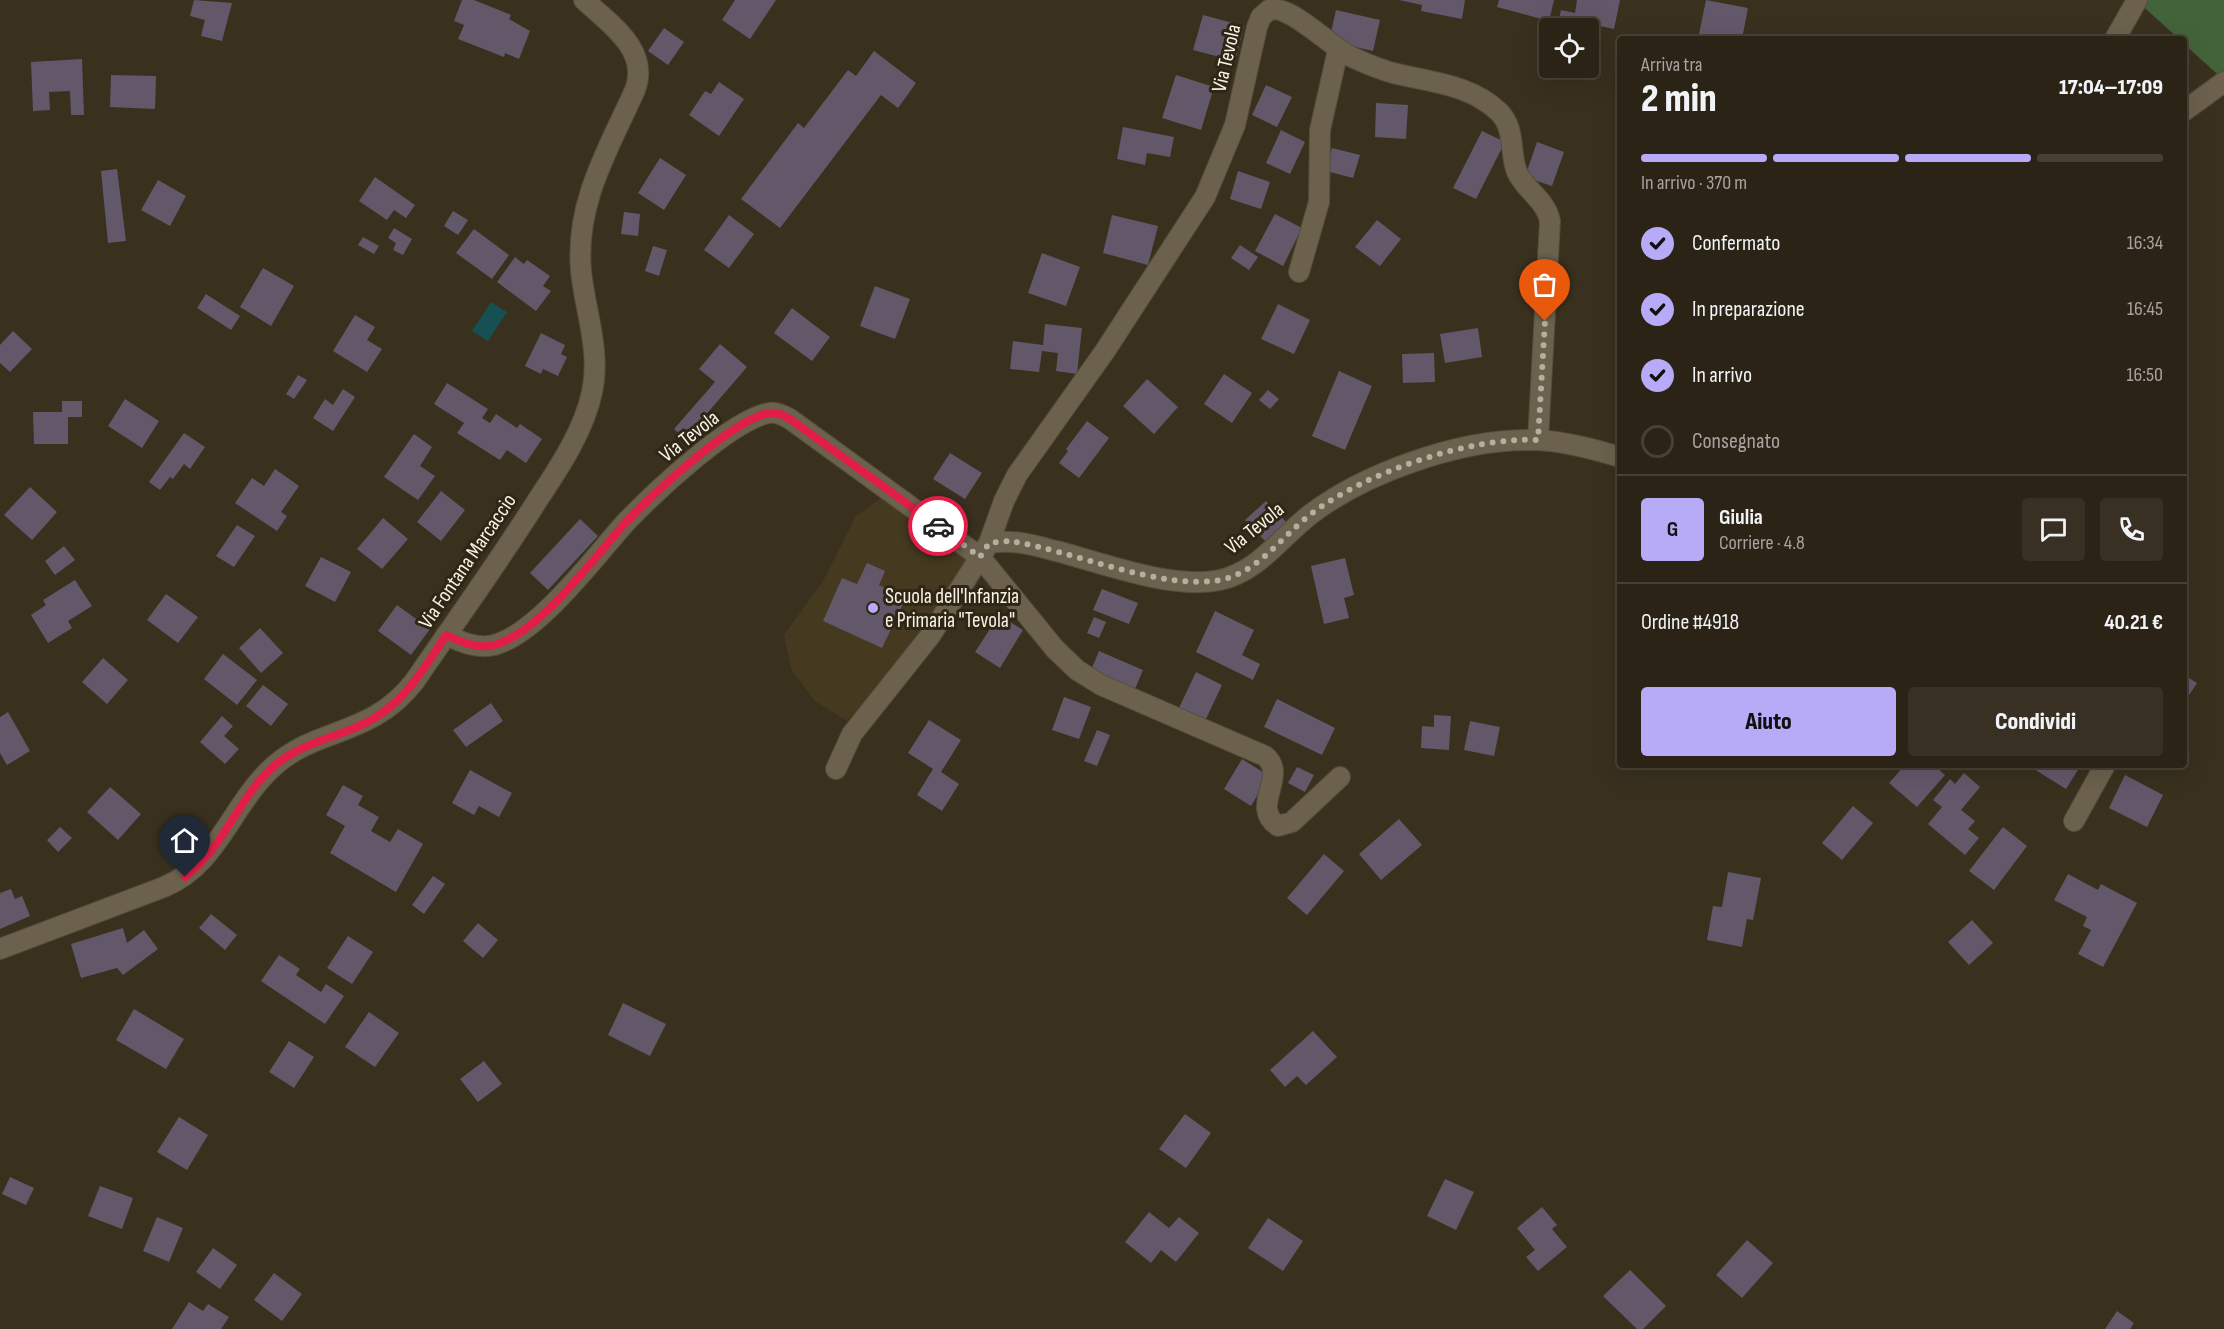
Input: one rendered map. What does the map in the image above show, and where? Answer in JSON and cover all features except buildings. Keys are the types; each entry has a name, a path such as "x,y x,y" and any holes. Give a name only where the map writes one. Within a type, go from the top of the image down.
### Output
{"street":[{"name":"Via Fontana Marcaccio","path":"0,949 185,877 204,859 249,792 274,765 298,750 362,725 392,706 414,682 552,479 576,432 592,392 595,355 581,272 582,220 591,188 635,90 639,72 636,56 629,45 584,0"},
{"path":"2117,36 2137,0"},
{"name":"Via Tevola","path":"836,769 852,734 930,636 985,550 1017,474 1149,285 1192,219 1216,176 1239,110 1258,21 1273,9 1294,7 1338,50 1385,70 1432,80 1458,89 1496,110 1506,122 1516,170 1546,208 1550,221 1538,440"},
{"path":"1299,272 1319,202 1319,139 1338,50"},
{"path":"2187,109 2224,82"},
{"name":"Via Tevola","path":"446,635 473,645 486,646 501,642 518,633 547,608 628,520 665,486 728,435 758,417 772,413 790,419 985,550 1055,649 1085,675 1101,685 1268,758 1275,773 1266,804 1269,817 1278,826 1292,822 1340,777"},
{"name":"Via Tevola","path":"985,550 1010,541 1180,580 1220,580 1256,563 1309,516 1352,489 1450,452 1494,442 1538,440 1617,456"},
{"path":"2074,821 2103,768"}],"shaded area":[{"name":"Scuola dell'Infanzia e Primaria \"Tevola\"","path":"881,498 969,559 926,636 847,721 815,701 791,669 784,635 823,581 856,516"}],"green space":[{"path":"2136,0 2224,0 2224,80 2187,47 2187,36 2176,36"}],"water":[{"path":"491,302 507,312 488,341 472,331"}],"way so far":[{"path":"938,526 980,557 989,543 1010,541 1156,576 1200,582 1224,579 1256,563 1309,516 1352,489 1434,456 1494,442 1538,440 1545,321"}],"place":[{"name":"Scuola dell'Infanzia e Primaria \"Tevola\"","path":"873,608"}],"route":[{"path":"185,877 204,859 249,792 274,765 298,750 362,725 392,706 414,682 446,635 473,645 486,646 501,642 526,627 578,577 628,520 648,501 718,442 758,417 772,413 790,419 938,526"}]}
